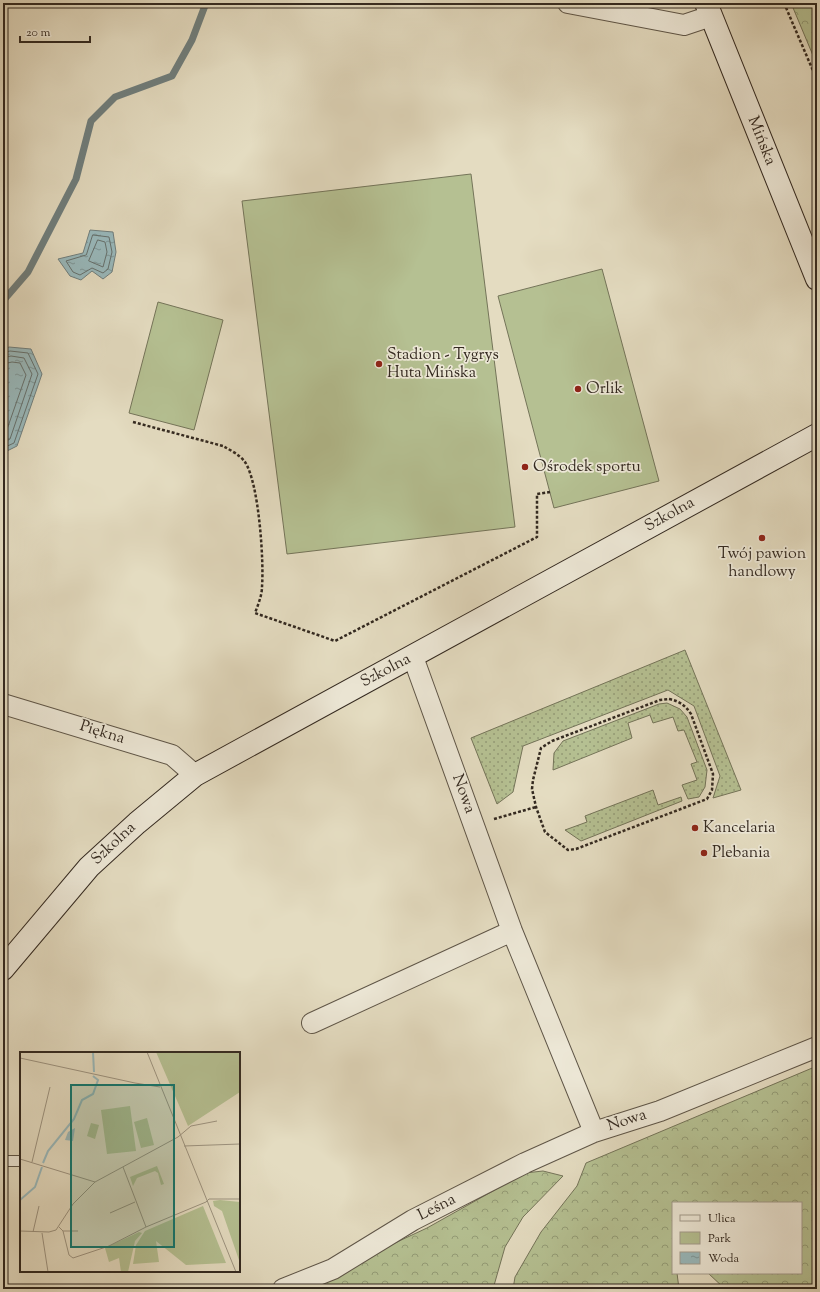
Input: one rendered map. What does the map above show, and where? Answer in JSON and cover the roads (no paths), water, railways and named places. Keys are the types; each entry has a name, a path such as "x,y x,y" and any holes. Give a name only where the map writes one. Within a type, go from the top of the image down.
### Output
{"street":[{"path":"568,3 684,25 708,10"},
{"name":"Mińska","path":"708,10 817,279"},
{"name":"Szkolna","path":"3,969 89,867 137,823 195,775 817,435"},
{"name":"Nowa","path":"412,657 512,931 594,1132 660,1111 817,1047"},
{"name":"Piękna","path":"3,704 172,755 195,775"},
{"path":"312,1023 512,931"},
{"name":"Leśna","path":"283,1289 333,1269 414,1220 525,1163 594,1132"}],"lane":[{"path":"3,1161 20,1161"}],"water":[{"path":"90,230 113,232 116,252 112,272 103,279 92,271 81,280 70,276 58,259 83,253"},
{"path":"9,347 31,349 42,374 17,446 3,453 3,350"}],"waterway":[{"path":"3,301 28,272 76,179 91,121 115,97 172,76 192,40 206,3"}],"place":[{"name":"Stadion - Tygrys Huta Mińska","path":"379,364"},
{"name":"Orlik","path":"578,389"},
{"name":"Ośrodek sportu","path":"525,467"},
{"name":"Twój pawion handlowy","path":"762,538"},
{"name":"Kancelaria","path":"695,828"},
{"name":"Plebania","path":"704,853"}]}
